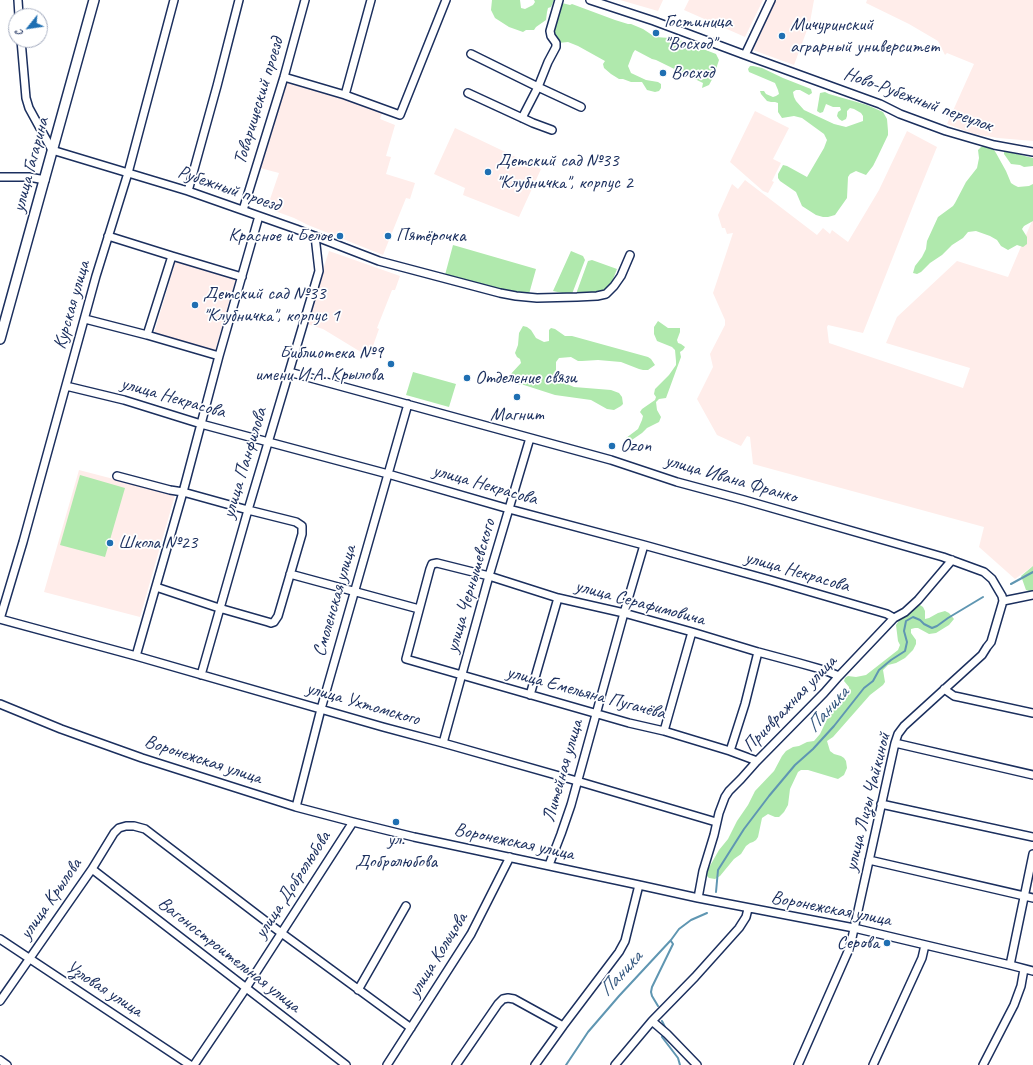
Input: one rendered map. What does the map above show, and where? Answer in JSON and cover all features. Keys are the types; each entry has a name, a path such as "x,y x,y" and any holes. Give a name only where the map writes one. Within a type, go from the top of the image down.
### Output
{"main road":[{"name":"улица Гагарина","path":"0,339 94,0"}],"street":[{"name":"Курская улица","path":"0,619 23,542 108,236 128,173 174,0"},
{"path":"188,191 239,0"},
{"name":"Товарищеский проезд","path":"243,210 284,77 305,0"},
{"path":"345,96 370,0"},
{"path":"284,77 400,115 446,0"},
{"path":"522,118 556,47 556,43 551,36 550,31 559,0"},
{"name":"Ново-Рубежный переулок","path":"590,0 654,21 745,56 880,104 900,114 946,131 994,145 1033,152"},
{"path":"745,56 771,0"},
{"path":"22,48 26,98 29,108 52,150"},
{"path":"471,54 582,107"},
{"path":"468,94 552,130"},
{"name":"Рубежный проезд","path":"52,150 188,191 315,236 379,261 516,296 578,297 606,294 614,286 630,254"},
{"path":"0,177 45,180"},
{"path":"136,656 259,216"},
{"path":"108,236 242,277"},
{"name":"улица Панфилова","path":"201,675 219,608 319,271 315,236"},
{"path":"147,335 172,256"},
{"path":"85,319 219,356"},
{"name":"улица Ивана Франко","path":"289,372 611,460 677,482 952,560 984,572 992,579 1002,596 1003,601"},
{"name":"улица Некрасова","path":"66,386 124,400 202,424 644,545 887,614 894,618"},
{"name":"Смоленская улица","path":"296,807 321,709 408,404"},
{"name":"улица Чернышевского","path":"443,743 489,576 530,438"},
{"path":"118,476 296,522 302,526 302,534 278,616 274,622 271,623 219,608 156,587"},
{"name":"Литейная улица","path":"549,865 571,805 644,545"},
{"name":"Приовражная улица","path":"698,898 703,871 714,835 716,822 722,803 729,791 894,618 905,612 918,600 952,560"},
{"name":"улица Серафимовича","path":"419,609 430,568 432,564 438,563 489,576 558,598 624,613 758,652 799,662 839,676"},
{"path":"290,574 419,609"},
{"path":"1003,601 1033,595"},
{"path":"530,695 558,598"},
{"name":"улица Лизы Чайкиной","path":"798,1065 850,947 898,734 904,726 982,655 991,642 1003,601"},
{"name":"улица Емельяна Пугачёва","path":"419,609 406,659 596,714 664,731 757,760"},
{"name":"улица Ухтомского","path":"0,619 443,743 716,822"},
{"path":"664,731 692,632"},
{"path":"730,751 758,652"},
{"path":"944,689 959,698 1033,714"},
{"name":"Воронежская улица","path":"0,704 61,729 128,752 296,807 353,822 414,837 639,884 748,909 854,928 1033,971"},
{"path":"895,743 1033,775"},
{"path":"881,804 1033,837"},
{"name":"улица Добролюбова","path":"194,1065 246,988 353,822"},
{"name":"улица Крылова","path":"0,1000 92,869 113,834 119,828 126,826 134,826 144,829 281,933"},
{"path":"1010,965 1033,854"},
{"name":"улица Кольцова","path":"387,1065 471,934 510,857"},
{"path":"869,860 1033,898"},
{"name":"Вагоностроительная улица","path":"92,869 346,1065"},
{"path":"535,1065 610,965 625,941 639,884"},
{"path":"358,990 406,906"},
{"path":"615,1065 652,1021 695,977 739,928 746,917 748,909"},
{"path":"281,933 411,1028"},
{"name":"Узловая улица","path":"0,939 190,1065"},
{"path":"873,1065 922,958 924,945"},
{"path":"985,1064 1014,1005 1021,986 1024,969"},
{"path":"456,1065 503,999 514,999 563,1026"},
{"path":"652,1021 697,1065"},
{"path":"0,1060 7,1065"}],"shaded area":[{"path":"620,0 663,0 658,11"},
{"path":"689,0 763,0 745,37 684,10"},
{"name":"Мичуринский аграрный университет","path":"776,0 814,0 810,22 794,65 753,50"},
{"path":"867,0 1033,0 1033,141 974,134 947,124 974,64 947,53 945,55 938,41 909,24 866,3"},
{"path":"284,81 382,113 380,119 395,125 386,156 391,157 386,174 415,183 410,199 406,198 383,255 267,208 279,173 260,168"},
{"path":"755,111 789,128 773,159 781,163 768,193 763,191 730,162"},
{"name":"Детский сад №33 \"Клубничка\", корпус 2","path":"455,128 541,169 519,217 463,195 465,188 434,174"},
{"path":"907,131 937,147 863,333 828,325 829,343 963,388 970,368 886,343 897,317 957,261 1008,277 1033,221 1033,566 1015,579 979,547 984,527 753,464 750,437 747,436 741,446 717,435 697,399 713,367 710,354 725,325 725,320 713,293 733,233 727,234 725,228 722,228 718,215 732,184 738,189 745,180 817,235 823,228 830,234 832,230 848,242 879,190"},
{"path":"329,251 400,276 395,290 392,290 377,328 379,329 369,357 323,329 307,324"},
{"name":"Детский сад №33 \"Клубничка\", корпус 1","path":"176,260 236,278 215,351 154,333"},
{"name":"Школа №23","path":"79,470 175,495 140,617 44,592"}],"green space":[{"path":"492,0 520,0 521,8 525,9 533,5 535,2 534,0 554,0 551,7 548,8 546,20 534,30 526,30 523,32 509,27 495,18 491,10"},
{"path":"562,3 572,4 615,20 631,24 643,29 655,37 672,37 716,54 719,60 716,72 709,85 702,88 703,83 635,50 628,66 631,73 646,80 658,82 661,84 661,88 659,91 655,92 647,90 642,82 631,82 619,79 604,68 603,64 605,61 568,42 558,43 553,30"},
{"path":"750,66 762,68 811,89 812,93 809,95 800,90 793,92 796,101 804,110 834,124 846,127 863,121 863,116 861,113 850,108 847,111 846,119 842,121 837,116 838,112 841,110 840,107 833,107 826,104 823,112 820,113 817,111 820,93 825,92 867,105 883,112 887,119 888,135 873,166 866,175 856,171 850,174 848,177 847,198 835,215 823,217 816,215 802,206 796,192 778,178 778,174 783,165 807,177 827,140 824,134 802,118 794,116 782,118 778,112 778,103 767,101 760,91 764,91 766,94 773,97 776,96 779,94 775,83 749,72 748,69"},
{"path":"984,146 994,150 1011,183 1018,187 1033,184 1033,221 1024,226 1022,229 1027,237 1027,244 1023,247 1017,245 1008,250 990,236 976,231 968,232 963,238 952,245 921,272 917,274 913,273 915,266 926,249 927,241 938,217 955,203 966,182 977,168 979,158 978,150"},
{"path":"1004,151 1033,158 1033,166 1024,167 1011,164 1004,154"},
{"path":"453,245 536,269 529,294 496,289 445,275"},
{"path":"571,251 583,256 585,260 572,294 553,291"},
{"path":"592,260 617,269 610,287 596,293 576,294 588,261"},
{"path":"658,321 668,328 680,328 677,340 678,343 685,347 680,352 681,357 666,398 659,399 656,402 657,410 661,417 659,422 647,428 626,444 624,441 626,438 638,429 642,420 643,416 640,412 655,400 655,389 669,375 676,365 675,350 672,347 657,341 654,334 654,327"},
{"path":"523,326 531,330 536,338 544,342 549,341 549,330 551,328 565,336 572,336 648,357 655,365 648,370 643,370 621,362 598,360 578,361 571,357 559,358 556,362 556,375 560,381 574,387 611,390 619,393 622,397 623,404 614,410 607,409 591,400 555,395 517,384 508,380 509,376 521,363 520,359 515,353 518,345 519,333"},
{"path":"413,372 456,384 449,407 406,395"},
{"path":"80,475 125,488 105,557 60,545"},
{"path":"1033,566 1033,591 1029,591 1026,590 1021,576"},
{"path":"920,605 925,611 925,619 945,611 954,619 949,625 936,633 929,634 918,628 911,629 911,633 916,640 913,650 905,658 888,665 883,670 885,682 883,685 870,695 833,737 827,741 830,751 841,756 846,761 847,768 844,775 838,779 808,770 801,770 798,772 790,789 788,805 784,812 779,817 768,814 762,818 756,840 746,846 741,854 734,859 720,876 715,879 709,878 706,875 707,871 719,850 728,839 755,791 774,771 782,756 786,751 793,747 814,741 820,734 830,713 849,689 844,681 845,678 848,676 856,677 866,675 898,650 900,645 896,625 907,611"}],"waterway":[{"name":"Паника","path":"1011,584 1033,572"},
{"name":"Паника","path":"716,892 718,870 744,829 769,796 795,765 813,749 834,726 864,688 873,681 879,670 905,651 907,642 904,631 906,621 913,617 932,628 983,597"},
{"name":"Паника","path":"566,1065 588,1032 671,940 679,929 691,920 707,913"},
{"path":"658,1006 651,992 673,944 671,941"},
{"path":"662,1021 666,1029"},
{"path":"664,1033 662,1037 678,1058 680,1065"}],"place":[{"name":"Гостиница \"Восход\"","path":"656,33"},
{"name":"Мичуринский аграрный университет","path":"782,36"},
{"name":"Восход","path":"663,73"},
{"name":"Детский сад №33 \"Клубничка\", корпус 2","path":"488,172"},
{"name":"Красное и Белое","path":"340,236"},
{"name":"Пятёрочка","path":"388,236"},
{"name":"Детский сад №33 \"Клубничка\", корпус 1","path":"195,305"},
{"name":"Библиотека №9 имени И.А. Крылова","path":"391,364"},
{"name":"Отделение связи","path":"467,378"},
{"name":"Магнит","path":"517,397"},
{"name":"Ozon","path":"612,446"},
{"name":"Школа №23","path":"110,543"},
{"name":"ул. Добролюбова","path":"396,822"},
{"name":"Серова","path":"887,943"}]}
